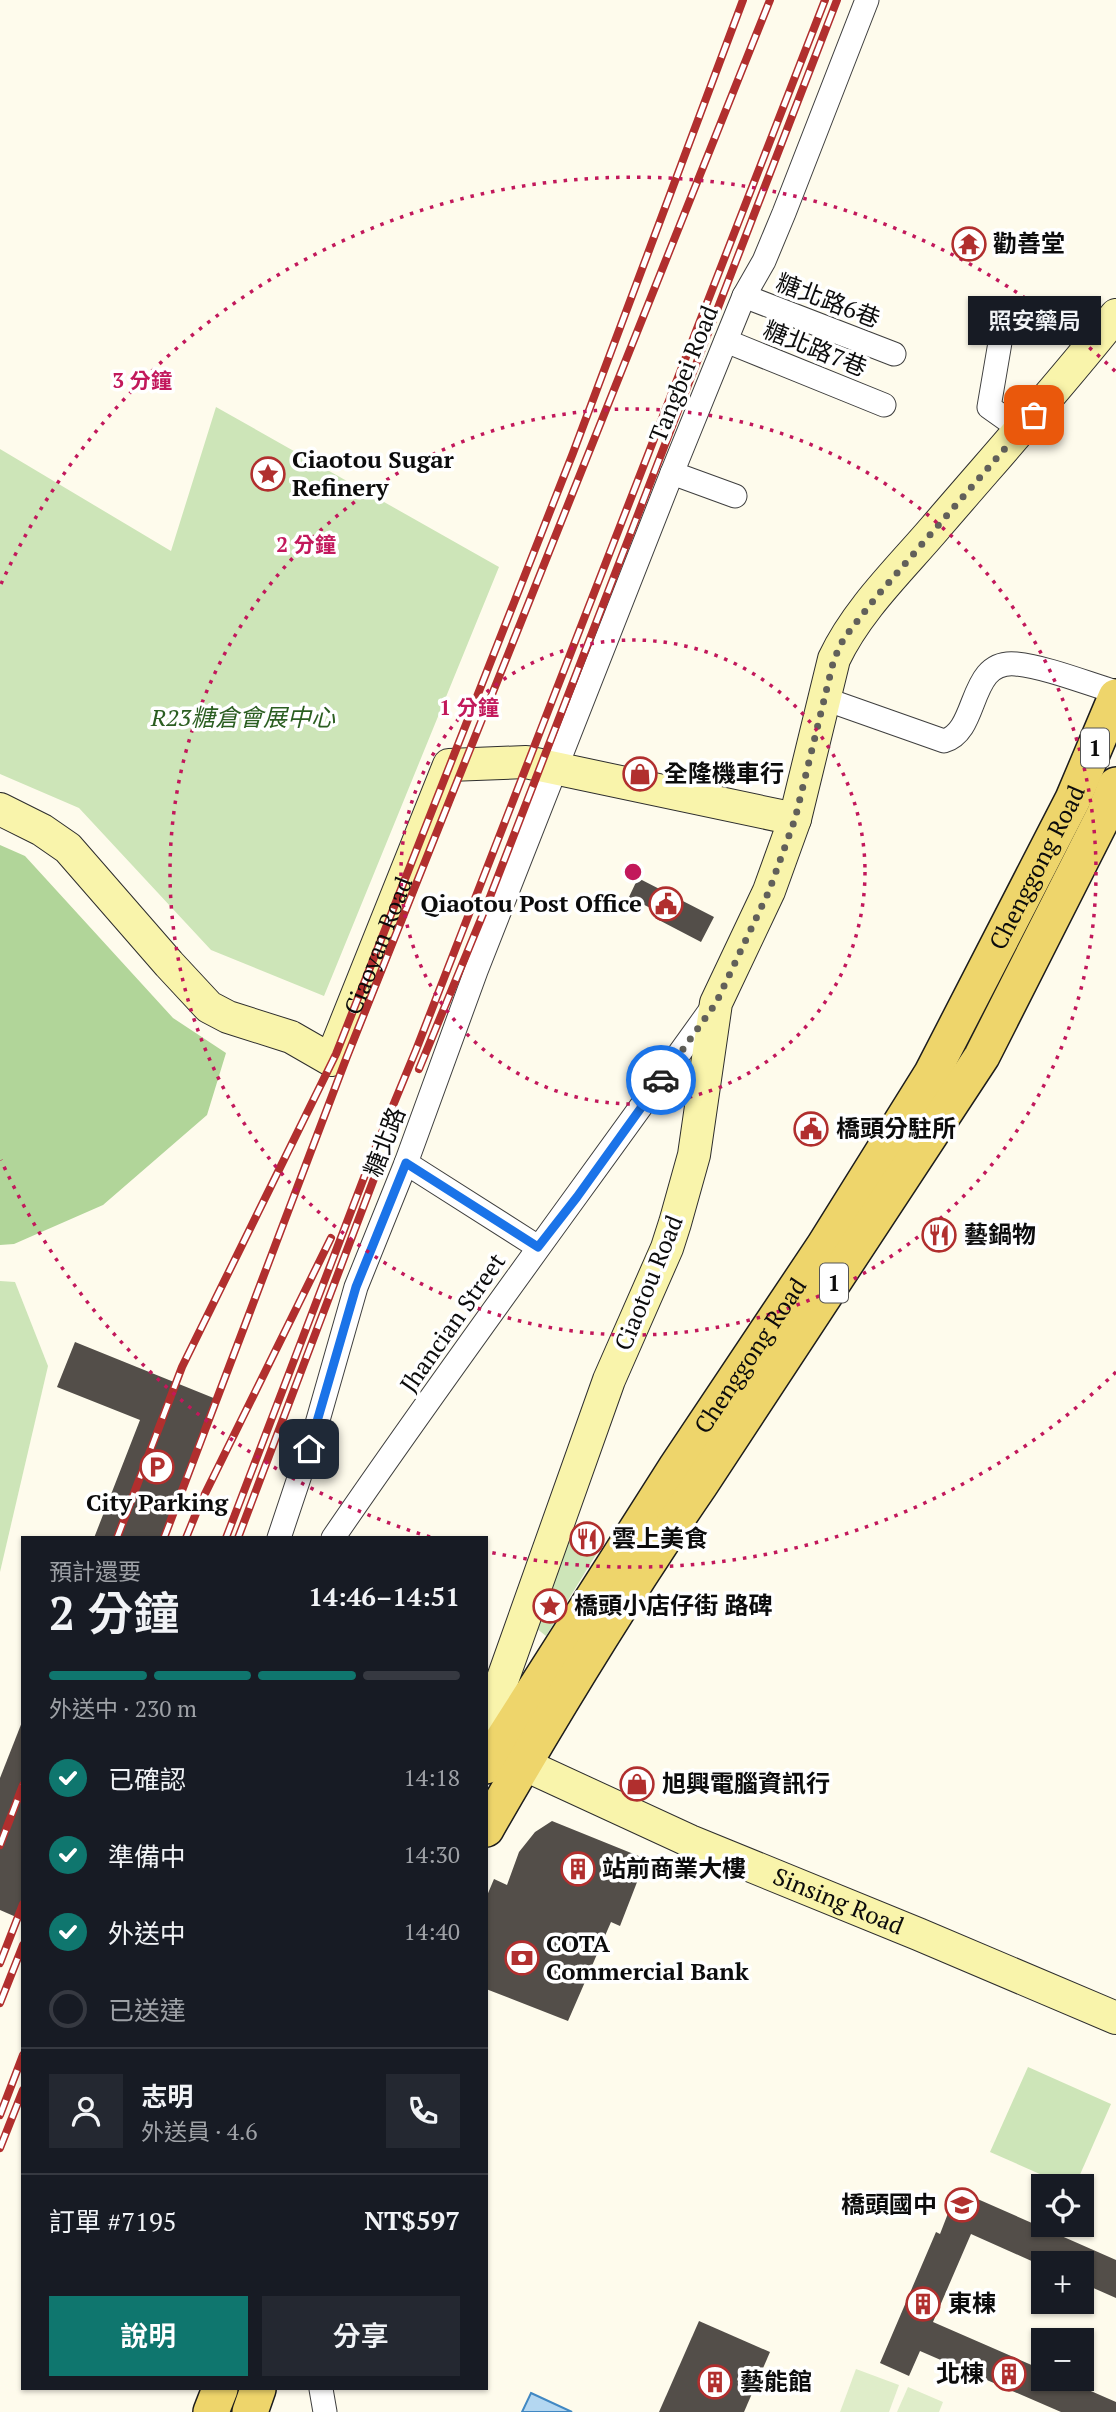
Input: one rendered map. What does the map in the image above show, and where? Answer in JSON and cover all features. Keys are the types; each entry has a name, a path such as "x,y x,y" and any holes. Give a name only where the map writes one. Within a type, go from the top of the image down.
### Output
{"main road":[{"name":"Chenggong Road","path":"503,1758 677,1466 824,1246 932,1073 1073,799 1116,697"},
{"name":"Chenggong Road","path":"503,1758 708,1474 982,1056 1112,808"},
{"name":"1","path":"488,1821 503,1758"}],"street":[{"name":"Tangbei Road","path":"556,770 672,473 744,296 764,261 867,0"},
{"name":"糖北路6巷","path":"744,296 894,354"},
{"name":"Ciaotou Road","path":"503,1758 492,1709 609,1380 667,1248 694,1155 716,1003 769,891 795,819 834,659 844,638 892,578 1047,400 1116,315"},
{"path":"1004,319 989,407 1020,429"},
{"name":"糖北路7巷","path":"726,341 884,405"},
{"path":"672,473 734,496"},
{"path":"825,699 944,741 952,739 960,732 982,681 996,667 1014,663 1116,692"},
{"name":"Ciaoyan Road","path":"0,809 42,830 68,848 209,1007 228,1017 291,1037 331,1060 449,765 526,762 795,819"},
{"name":"糖北路","path":"280,1536 316,1427 356,1287 556,770"},
{"path":"1073,799 1112,808"},
{"name":"Jhancian Street","path":"334,1536 538,1247 716,1003"},
{"path":"406,1163 538,1247"},
{"name":"Sinsing Road","path":"503,1758 690,1841 1116,2018"},
{"path":"321,2390 325,2412"},
{"path":"216,2399 253,2406"}],"green space":[{"name":"R23糖倉會展中心","path":"216,407 499,567 324,996 211,950 79,808 0,774 0,449 171,551"},
{"path":"0,845 25,856 173,1018 226,1053 207,1115 103,1205 14,1244 0,1245"},
{"path":"0,1281 15,1282 48,1366 0,1572"},
{"path":"567,1536 597,1553 546,1636 531,1624"},
{"path":"1028,2067 1111,2104 1080,2174 1040,2174 990,2152"},
{"path":"856,2369 899,2385 889,2412 840,2412"},
{"path":"908,2387 943,2402 939,2412 897,2412"}],"water":[{"path":"531,2393 572,2412 522,2412"}],"building":[{"name":"Qiaotou Post Office","path":"638,878 714,917 701,942 655,918 658,912 629,897"},
{"path":"75,1342 216,1399 163,1536 95,1536 140,1420 57,1387"},
{"path":"21,1725 21,1919 0,1910 0,1778"},
{"path":"552,1821 646,1859 620,1926 611,1922 568,2021 488,1990 488,1893 494,1879 507,1885 519,1852 535,1832"},
{"path":"957,2190 1031,2223 1031,2237 1064,2237 1116,2260 1116,2298 1094,2288 1094,2251 1031,2251 1031,2261 971,2234 933,2322 1031,2365 1031,2391 1091,2391 1116,2402 1116,2412 1061,2412 920,2351 909,2376 880,2363 936,2232 940,2234"},
{"name":"藝能館","path":"699,2321 770,2352 744,2412 659,2412"}],"railway":[{"path":"118,1536 182,1367 336,1054 573,453 743,0"},
{"path":"165,1536 346,1059 770,0"},
{"path":"227,1536 373,1154 416,1050 825,0"},
{"path":"419,1069 488,902 837,0"},
{"path":"239,1536 375,1176"},
{"path":"187,1536 331,1238"},
{"path":"0,1845 21,1790"},
{"path":"0,1963 21,1909"},
{"path":"0,2003 21,1950"},
{"path":"0,2115 21,2060"},
{"path":"0,2148 21,2095"}],"way so far":[{"path":"661,1080 716,1003 769,891 795,819 834,659 844,638 892,578 1034,415"}],"place":[{"name":"勸善堂","path":"969,244"},
{"name":"照安藥局","path":"1034,415"},
{"name":"Ciaotou Sugar Refinery","path":"268,474"},
{"name":"全隆機車行","path":"640,774"},
{"name":"Qiaotou Post Office","path":"666,904"},
{"name":"橋頭分駐所","path":"811,1129"},
{"name":"藝鍋物","path":"939,1235"},
{"name":"City Parking","path":"157,1467"},
{"name":"雲上美食","path":"587,1539"},
{"name":"橋頭小店仔街 路碑","path":"550,1606"},
{"name":"旭興電腦資訊行","path":"637,1784"},
{"name":"站前商業大樓","path":"578,1869"},
{"name":"COTA Commercial Bank","path":"522,1958"},
{"name":"橋頭國中","path":"962,2205"},
{"name":"東棟","path":"923,2304"},
{"name":"北棟","path":"1009,2374"},
{"name":"藝能館","path":"715,2382"}],"route":[{"path":"309,1449 356,1287 406,1163 538,1247 661,1080"}]}
